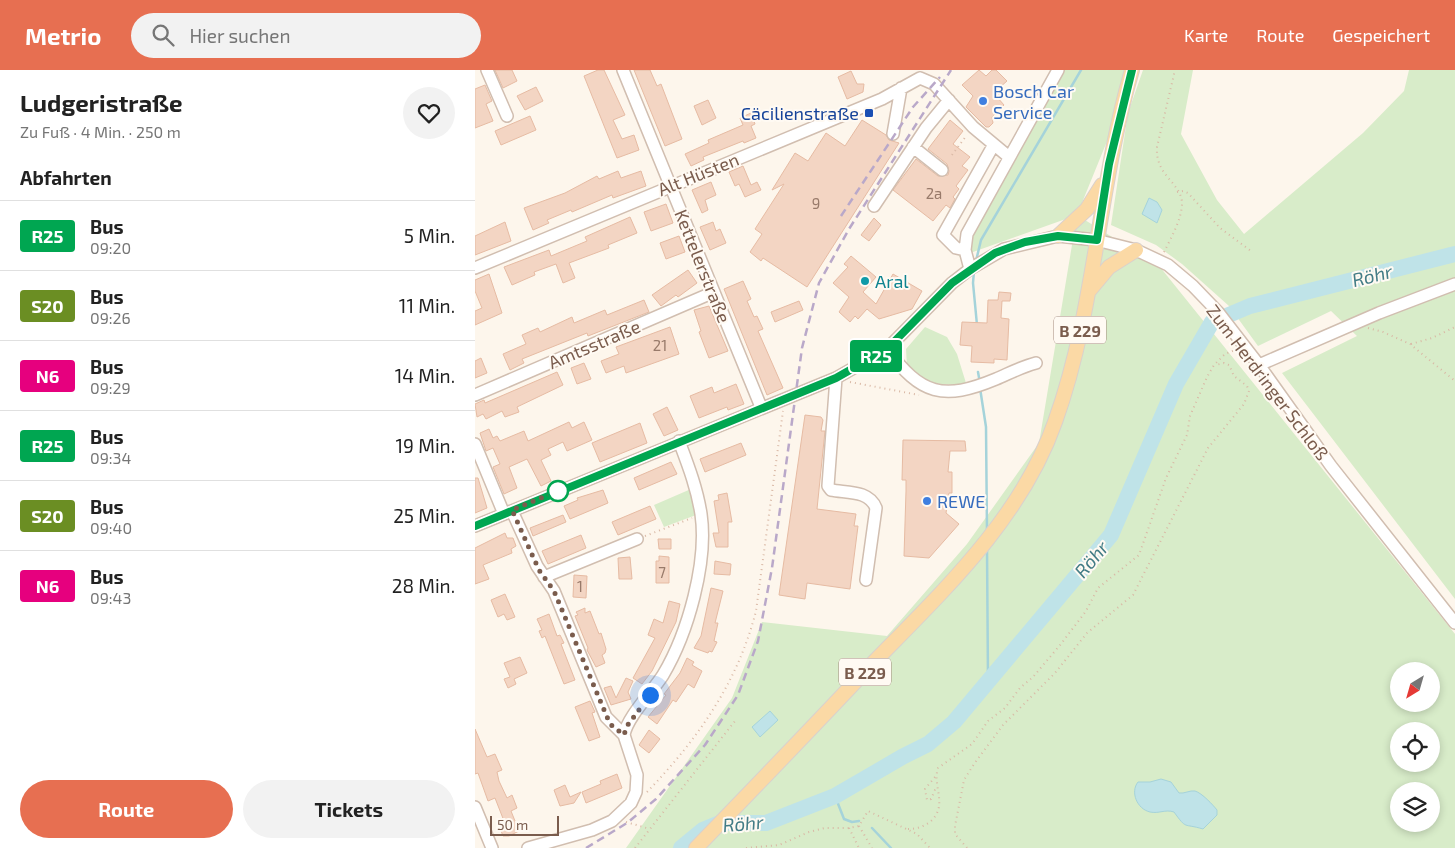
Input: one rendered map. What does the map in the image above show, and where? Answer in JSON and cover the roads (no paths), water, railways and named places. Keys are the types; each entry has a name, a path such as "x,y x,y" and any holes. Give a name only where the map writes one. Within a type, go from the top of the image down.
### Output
{"main road":[{"name":"B 229","path":"696,848 973,557 998,526 1026,481 1055,423 1089,292 1105,180 1132,70"},
{"path":"1058,236 1087,208 1105,180"},
{"path":"1089,292 1109,267 1136,250"}],"street":[{"path":"487,70 507,116"},
{"name":"Kettelerstraße","path":"623,70 761,407"},
{"path":"970,269 965,250 967,234 1059,70"},
{"path":"918,74 929,81 949,100 993,146 1009,157"},
{"name":"Alt Hüsten","path":"475,268 670,185 851,112 901,88 918,74"},
{"path":"893,134 901,88"},
{"path":"874,206 913,148 949,100"},
{"path":"965,250 956,248 943,235 993,146"},
{"path":"913,148 943,170"},
{"name":"Zum Herdringer Schloß","path":"475,526 761,407 836,378 887,349 952,283 970,269 989,257 1020,244 1058,236 1097,240 1136,250 1160,260 1193,286 1218,312 1259,365 1331,466 1455,623"},
{"path":"1259,365 1455,284"},
{"name":"Amtsstraße","path":"475,395 714,292"},
{"path":"887,349 907,375 926,388 951,391 979,385 1019,367 1035,363"},
{"path":"836,378 828,486 831,490 865,495 873,500 876,508 866,580"},
{"path":"624,735 627,726 667,669 686,627 698,572 701,515 695,484 679,441"},
{"path":"475,444 537,566 554,591 607,718 624,735 637,775 636,792 631,803 621,815 601,827 528,848"},
{"path":"544,577 637,539"},
{"path":"475,807 492,848"}],"water":[{"path":"1149,198 1157,202 1162,210 1157,223 1142,214"},
{"path":"770,711 778,720 760,737 752,727"},
{"path":"1161,779 1171,782 1179,793 1195,791 1201,794 1217,810 1217,815 1203,829 1184,824 1174,812 1150,812 1145,810 1136,800 1135,790 1138,782 1150,782"}],"waterway":[{"path":"976,261 981,240 1081,70"},
{"name":"Röhr","path":"681,848 703,830 720,823 766,823 835,796 928,744 954,722 1111,535 1176,384 1212,322 1250,306 1455,254"},
{"path":"974,271 973,283 977,325"},
{"path":"978,372 980,383"},
{"path":"980,388 986,427 987,532"},
{"path":"987,548 988,681"},
{"path":"835,796 844,819 852,822 859,821"},
{"path":"872,828 891,848"}],"railway":[{"path":"586,848 627,823 656,799 705,745 738,695 758,641 772,568 802,348 819,283 849,229 951,70"},
{"path":"841,216 913,107 940,77"}],"place":[{"name":"Bosch Car Service","path":"983,101"},
{"name":"Cäcilienstraße","path":"869,113"},
{"name":"Aral","path":"865,281"},
{"name":"REWE","path":"927,501"}]}
